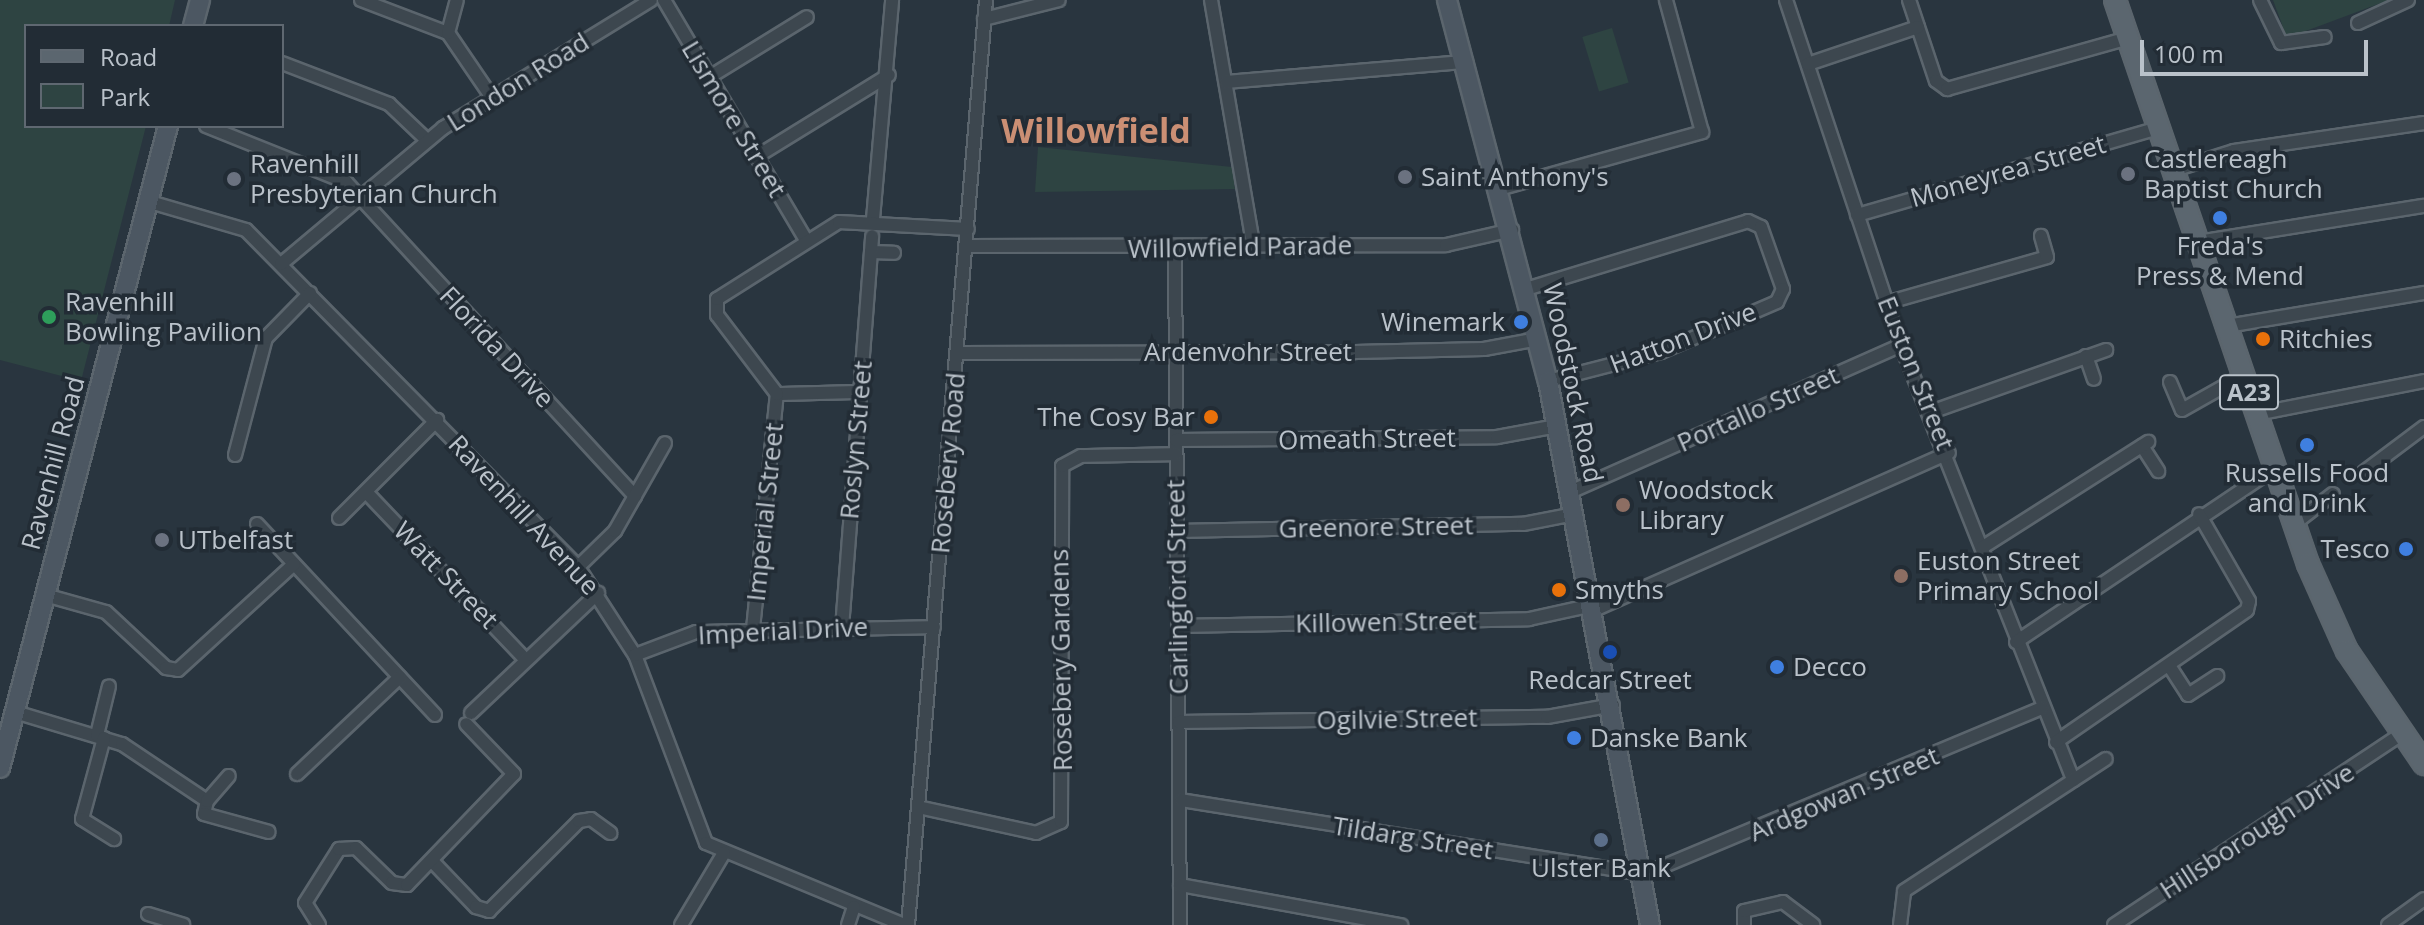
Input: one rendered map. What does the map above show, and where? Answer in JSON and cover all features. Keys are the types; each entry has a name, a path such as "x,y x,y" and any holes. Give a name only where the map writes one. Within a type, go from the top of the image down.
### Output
{"main road":[{"name":"A23","path":"2115,0 2294,524 2347,651 2400,735 2424,764"}],"street":[{"path":"194,24 200,0"},
{"path":"361,0 448,33 491,96"},
{"path":"448,33 457,0"},
{"name":"London Road","path":"281,264 427,140 491,96 651,0"},
{"name":"Lismore Street","path":"664,0 805,238"},
{"path":"873,219 889,75 892,0"},
{"name":"Rosebery Road","path":"906,925 986,0"},
{"path":"984,19 1059,0"},
{"path":"1211,0 1254,248"},
{"name":"Woodstock Road","path":"1447,0 1502,188 1548,381 1645,874 1650,925"},
{"path":"1502,188 1702,132 1666,0"},
{"name":"Euston Street","path":"1786,0 1901,345 1949,453 2016,642 2073,780"},
{"path":"1909,0 1936,81 1947,89 2128,38"},
{"path":"2260,0 2285,45 2325,37"},
{"path":"2358,23 2408,0"},
{"path":"708,78 807,17"},
{"path":"1808,64 1918,27"},
{"path":"1226,82 1466,62"},
{"path":"284,64 389,104 427,140"},
{"path":"756,157 889,75"},
{"path":"2174,170 2234,151 2424,123"},
{"name":"Ravenhill Road","path":"0,768 168,128"},
{"name":"Florida Drive","path":"211,128 346,182 635,496"},
{"name":"Moneyrea Street","path":"1857,215 2159,128"},
{"name":"Ravenhill Avenue","path":"150,202 234,223 281,264 578,567 598,593 635,655 700,836 724,853 906,925"},
{"path":"2198,242 2424,206"},
{"name":"Imperial Street","path":"753,629 777,394 717,315 717,299 805,238 839,222 873,219 968,229"},
{"name":"Hatton Drive","path":"1526,289 1748,221 1761,227 1783,289 1777,302 1661,352 1548,381"},
{"name":"Willowfield Parade","path":"966,246 1254,248 1463,244 1512,230"},
{"name":"Roslyn Street","path":"842,628 872,236"},
{"path":"1886,303 2047,257 2041,236"},
{"name":"Carlingford Street","path":"1175,248 1180,925"},
{"path":"871,252 894,253"},
{"path":"235,455 266,338 310,293"},
{"path":"2227,326 2424,293"},
{"name":"Ardenvohr Street","path":"957,353 1484,349 1538,339"},
{"name":"Portallo Street","path":"1570,492 1901,345"},
{"path":"1931,412 2106,350"},
{"path":"2086,356 2094,379"},
{"path":"2170,382 2182,410 2244,375"},
{"path":"2256,414 2424,381"},
{"name":"Imperial Street","path":"777,394 860,392"},
{"path":"339,518 437,420"},
{"name":"Omeath Street","path":"1176,440 1497,437 1557,426"},
{"path":"2364,472 2424,427"},
{"path":"578,567 613,535 665,443"},
{"path":"1983,547 2145,444 2158,471"},
{"path":"1594,612 1949,453"},
{"name":"Rosebery Gardens","path":"918,807 1036,833 1061,822 1062,466 1081,456 1176,454"},
{"path":"2016,642 2199,514 2275,468"},
{"name":"Watt Street","path":"366,492 525,659"},
{"path":"2294,524 2333,494"},
{"name":"Greenore Street","path":"1177,531 1523,524 1575,514"},
{"path":"2056,742 2170,667 2247,610 2249,601 2199,514"},
{"path":"257,524 435,715"},
{"path":"45,595 106,612 166,668 178,670 294,564"},
{"path":"319,925 305,903 339,849 356,848 403,886 432,861 514,774 468,718 525,659 598,593"},
{"name":"Killowen Street","path":"1178,626 1529,619 1594,612"},
{"name":"Imperial Drive","path":"635,655 696,632 934,627"},
{"path":"2170,667 2188,695 2217,676"},
{"path":"297,774 400,677"},
{"path":"109,686 82,819 114,839"},
{"name":"Ogilvie Street","path":"1179,722 1547,717 1613,705"},
{"name":"Ardgowan Street","path":"1645,874 2042,708"},
{"path":"15,712 100,737 207,801"},
{"name":"Hillsborough Drive","path":"2114,925 2400,735"},
{"path":"1900,925 1904,891 2106,759"},
{"path":"229,776 207,801 204,814 269,832"},
{"name":"Tildarg Street","path":"1181,800 1645,874"},
{"path":"482,911 505,900 579,821 591,819 610,833"},
{"path":"681,925 724,853"},
{"path":"432,861 482,911"},
{"path":"1180,885 1401,925"},
{"path":"2388,925 2424,899"},
{"path":"1744,924 1744,911 1783,902 1813,925"},
{"path":"848,925 854,907"},
{"path":"479,925 482,911"},
{"path":"148,914 183,925"}],"green space":[{"path":"0,0 175,0 169,24 24,24 24,128 145,128 81,381 0,360"},
{"path":"2273,0 2389,0 2287,38"},
{"path":"1612,28 1629,83 1599,92 1582,37"},
{"path":"1038,147 1232,167 1235,189 1035,192"}],"place":[{"name":"Castlereagh Baptist Church","path":"2128,174"},
{"name":"Saint Anthony's","path":"1405,177"},
{"name":"Ravenhill Presbyterian Church","path":"234,179"},
{"name":"Freda's Press & Mend","path":"2220,218"},
{"name":"Ravenhill Bowling Pavilion","path":"49,317"},
{"name":"Winemark","path":"1521,322"},
{"name":"Ritchies","path":"2263,339"},
{"name":"The Cosy Bar","path":"1211,417"},
{"name":"Russells Food and Drink","path":"2307,445"},
{"name":"Woodstock Library","path":"1623,505"},
{"name":"UTbelfast","path":"162,540"},
{"name":"Tesco","path":"2406,549"},
{"name":"Euston Street Primary School","path":"1901,576"},
{"name":"Smyths","path":"1559,590"},
{"name":"Redcar Street","path":"1610,652"},
{"name":"Decco","path":"1777,667"},
{"name":"Danske Bank","path":"1574,738"},
{"name":"Ulster Bank","path":"1601,840"}],"district":[{"name":"Willowfield","path":"1096,131"}]}
